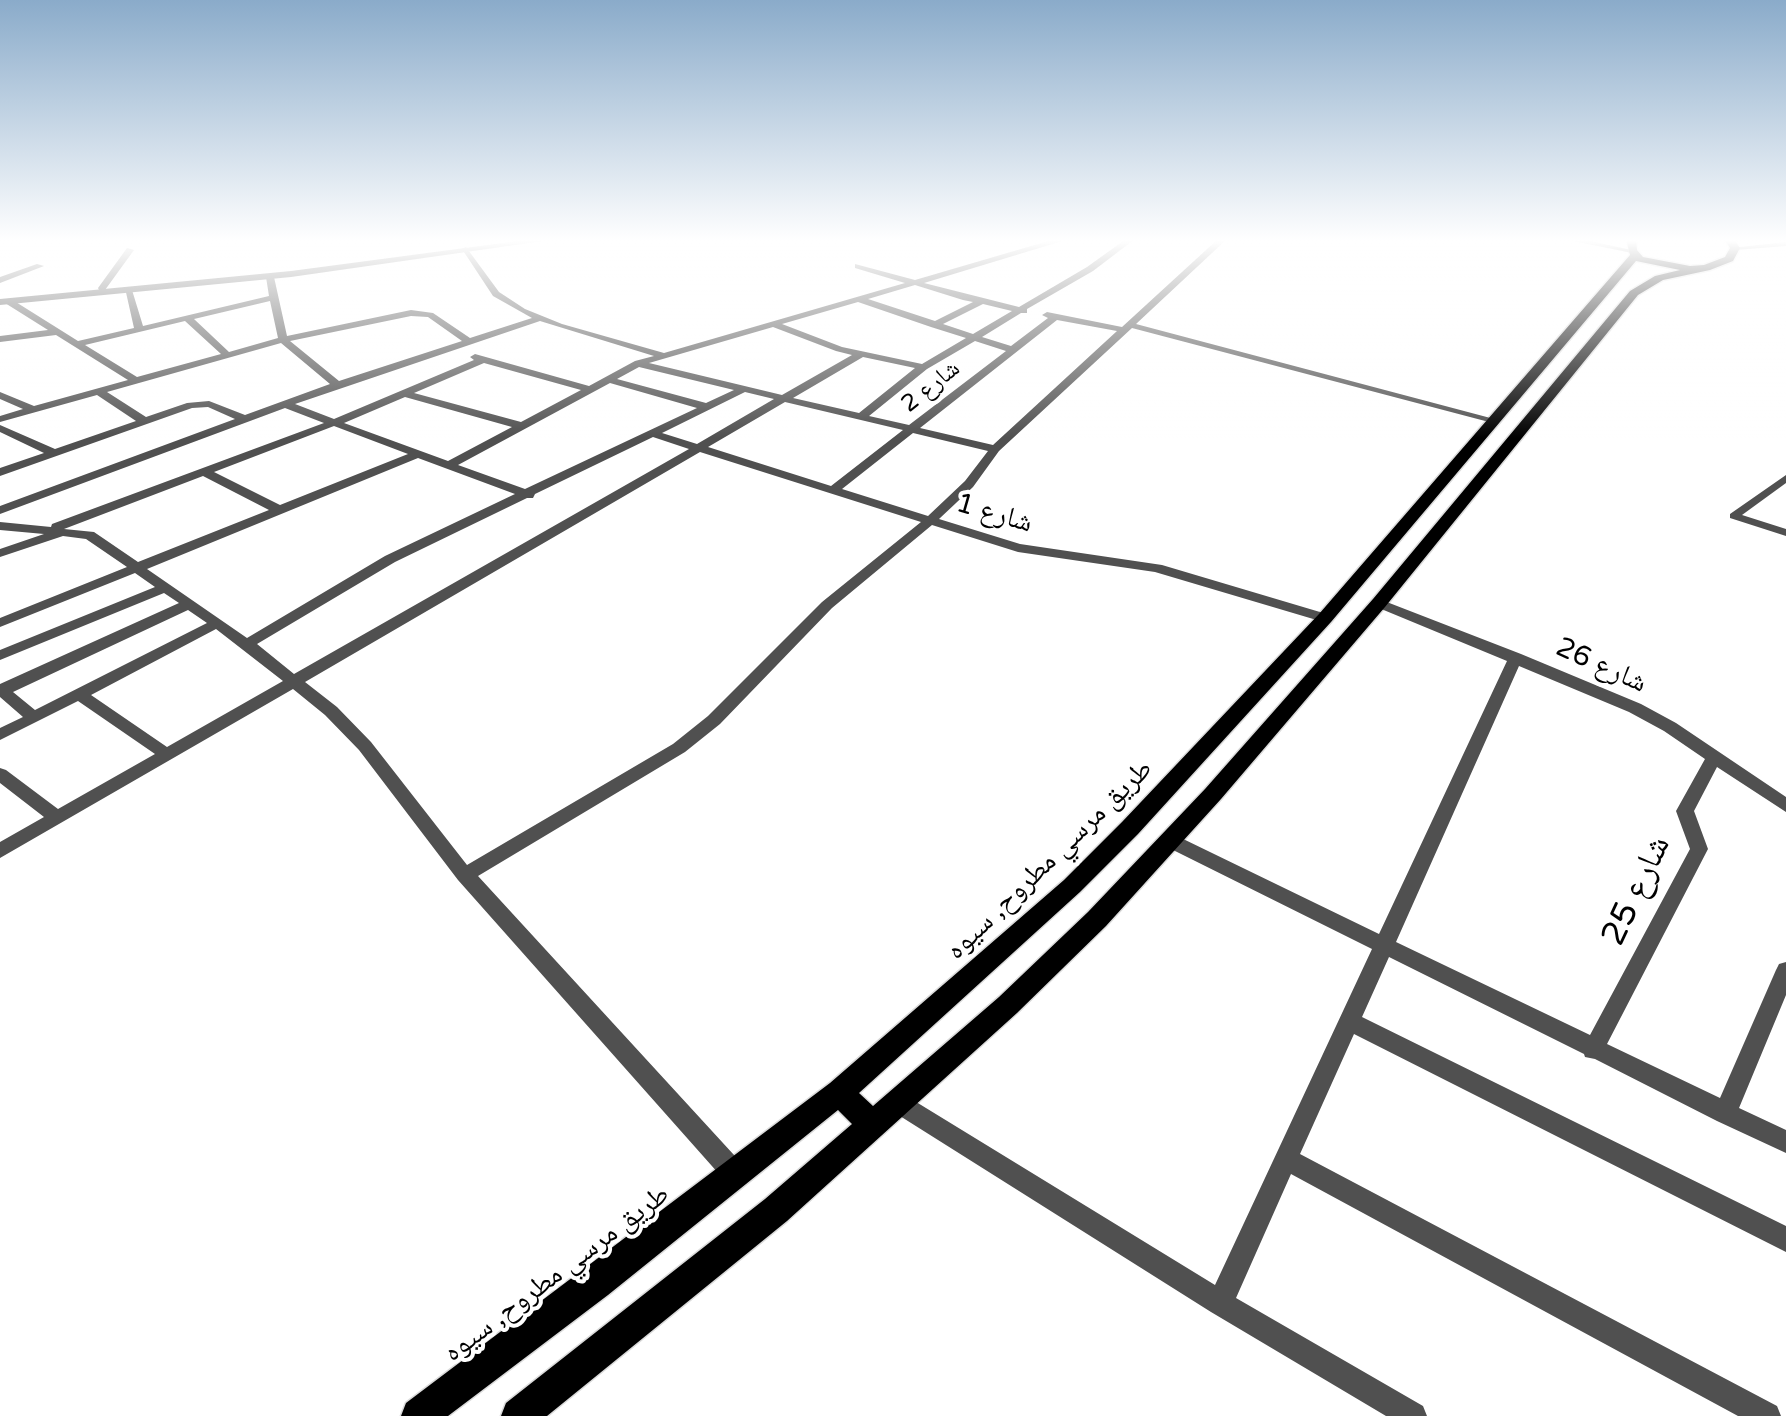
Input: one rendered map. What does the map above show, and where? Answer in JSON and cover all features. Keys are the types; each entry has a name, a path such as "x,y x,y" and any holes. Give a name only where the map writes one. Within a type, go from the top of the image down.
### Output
{"main road":[{"name":"طريق مرسي مطروح, سيوه","path":"419,1416 840,1092 1072,886 1325,618 1587,305"},
{"path":"519,1416 627,1333 873,1127 1008,1005 1171,841 1379,603 1624,305"},
{"path":"840,1092 873,1127"}],"street":[{"path":"11,305 136,381"},
{"path":"132,305 139,329"},
{"path":"77,344 241,305"},
{"path":"277,305 283,340 337,385"},
{"path":"515,305 538,319 662,355"},
{"path":"449,465 639,363 842,305"},
{"path":"876,305 1010,349"},
{"path":"934,325 975,305"},
{"path":"997,305 1127,327 1493,420"},
{"path":"861,417 923,367 1030,305"},
{"path":"465,875 679,748 714,720 827,605 931,520 969,484 995,449 1151,305"},
{"path":"0,419 283,340 411,313 430,315 470,342"},
{"name":"شارع 2","path":"833,490 1010,349 1055,317"},
{"path":"187,318 228,356"},
{"path":"0,510 337,385 538,319"},
{"path":"773,324 819,343 923,367"},
{"path":"0,339 56,332"},
{"path":"450,349 588,389"},
{"path":"0,851 861,354"},
{"path":"0,553 336,422 484,359"},
{"path":"639,363 995,449"},
{"path":"607,379 707,407"},
{"path":"247,644 390,559 529,495 744,389"},
{"path":"99,392 144,421"},
{"path":"404,393 522,426"},
{"path":"0,395 33,410"},
{"path":"0,472 204,403 245,419"},
{"path":"284,404 529,495"},
{"path":"0,428 55,453"},
{"name":"شارع 1","path":"654,434 1049,554 1157,568 1325,618"},
{"path":"0,623 418,454"},
{"path":"204,472 279,510"},
{"path":"0,526 89,535 297,681 350,729 465,875 736,1175"},
{"path":"0,655 164,588"},
{"name":"شارع 26","path":"1379,603 1635,708 1786,806"},
{"path":"34,718 1,691 189,604"},
{"path":"0,735 217,623"},
{"path":"1220,1303 1516,657"},
{"path":"79,694 168,755"},
{"name":"شارع 25","path":"1593,1050 1699,849 1685,811 1714,758"},
{"path":"0,774 57,818"},
{"path":"1171,841 1786,1142"},
{"path":"1725,1114 1786,970"},
{"path":"1349,1021 1786,1239"},
{"path":"900,1104 1220,1303 1413,1416"},
{"path":"1286,1159 1767,1416"}],"lane":[{"path":"1786,478 1734,516 1786,533"}]}
